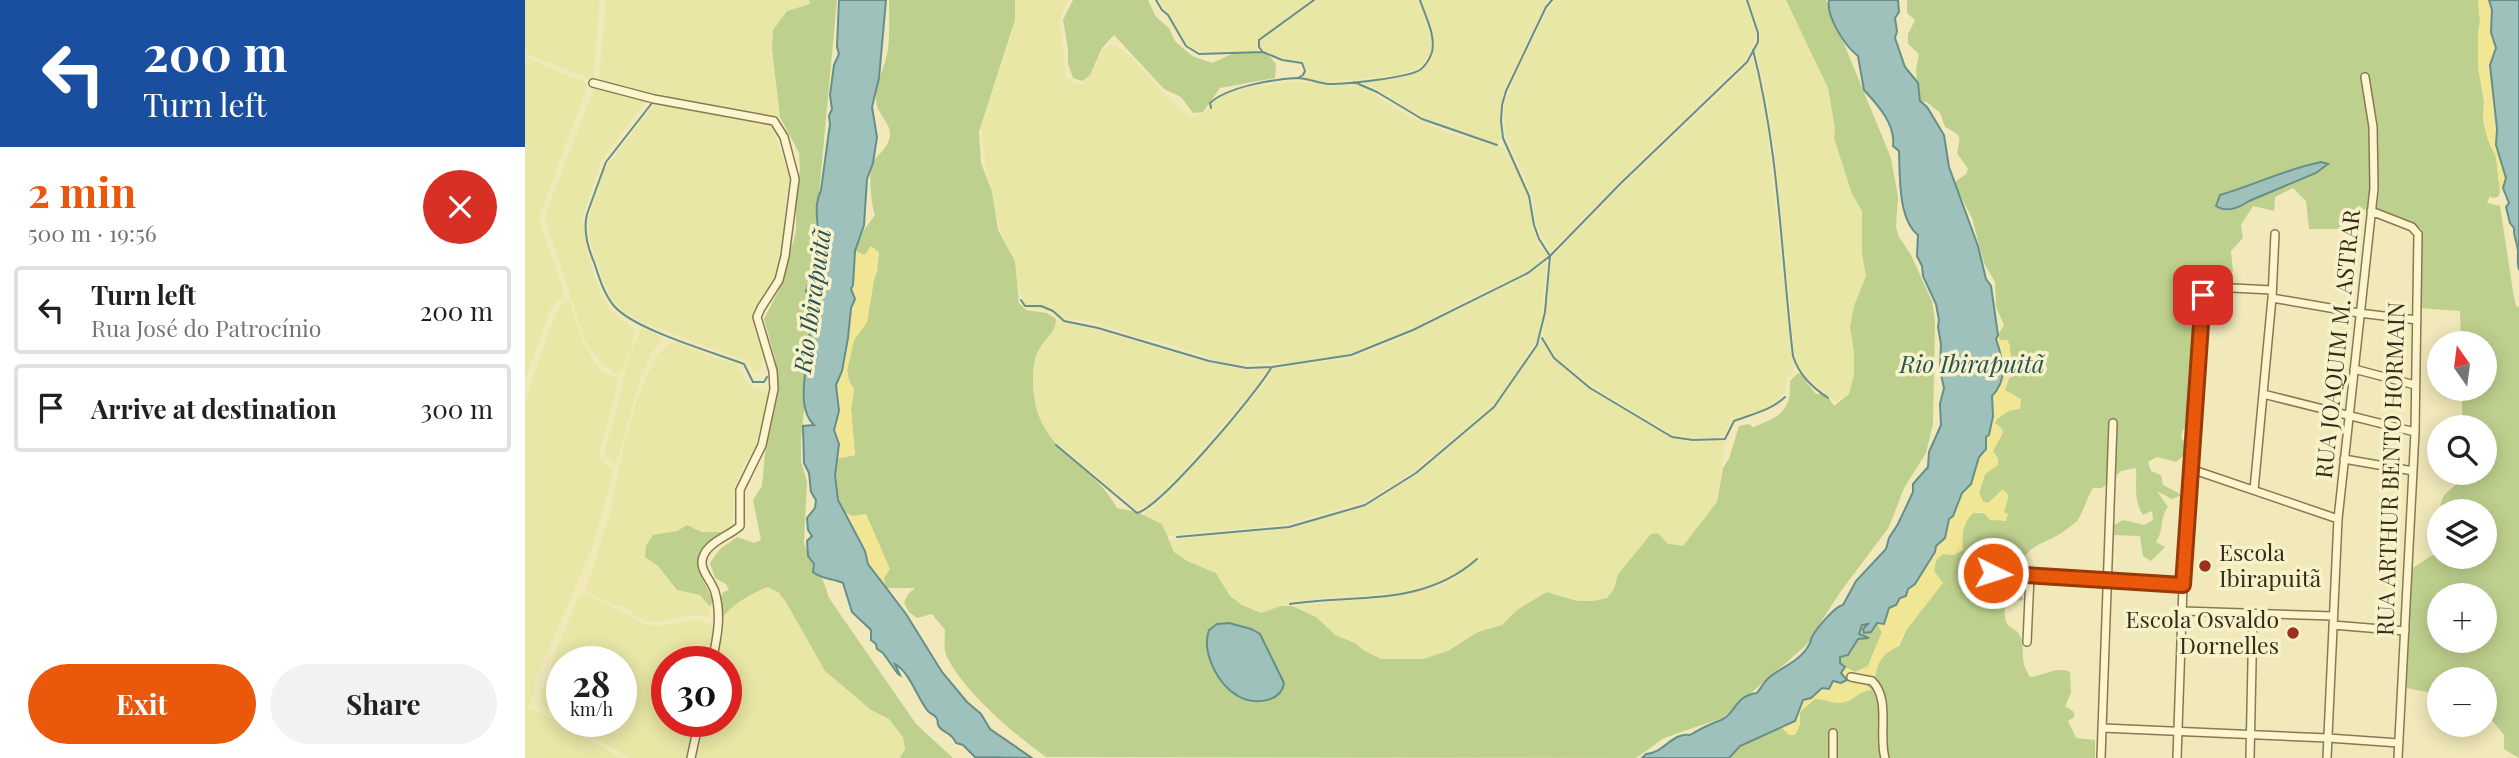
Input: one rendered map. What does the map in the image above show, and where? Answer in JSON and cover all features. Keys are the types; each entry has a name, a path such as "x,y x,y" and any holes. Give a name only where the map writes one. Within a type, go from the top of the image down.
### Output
{"street":[{"name":"RUA JOAQUIM M. ASTRAR","path":"2327,758 2338,519 2374,188 2373,127 2365,77"},
{"path":"593,83 654,99 774,121 784,138 795,179 785,256 779,280 757,317 768,348 774,390 762,445 740,491 740,526 708,549 702,558 702,566 715,590 718,607 720,624 715,646"},
{"name":"RUA ARTHUR BENTO HORMAIN","path":"2371,211 2412,227 2418,234 2415,432 2398,758"},
{"path":"2254,490 2275,234"},
{"path":"2177,758 2183,585 2203,295 2211,287 2272,294 2359,313 2417,320"},
{"path":"2354,369 2415,384"},
{"path":"2263,394 2415,432"},
{"path":"2101,758 2113,423"},
{"path":"2344,459 2413,471"},
{"path":"2191,469 2338,519"},
{"path":"1993,573 2183,585"},
{"path":"2027,642 2030,576"},
{"path":"2183,611 2333,621 2405,631"},
{"path":"2250,758 2253,614"},
{"path":"1851,677 1873,681 1881,694 1882,749 1885,758"},
{"path":"2103,728 2399,743"},
{"path":"1833,733 1833,758"},
{"path":"691,758 696,737"}],"shaded area":[{"path":"525,0 600,0 593,80 525,53"},
{"path":"606,0 809,0 810,4 773,30 772,49 780,117 662,98 660,92 650,96 599,80"},
{"path":"1015,0 1069,0 1060,23 1066,77 1078,85 1091,74 1103,49 1110,45 1119,47 1130,56 1176,106 1190,117 1205,113 1217,97 1251,87 1296,81 1328,85 1354,84 1405,114 1447,133 1504,148 1526,190 1538,245 1547,253 1546,259 1527,272 1466,300 1397,337 1340,356 1298,363 1228,364 1097,323 1062,318 1049,311 1030,308 1025,305 1018,285 1015,261 1002,234 988,187 981,128 1013,30"},
{"path":"1158,0 1312,0 1259,40 1257,47 1260,50 1215,53 1200,52 1187,45"},
{"path":"1316,0 1418,0 1427,23 1431,42 1430,54 1418,69 1399,75 1330,82 1301,78 1306,71 1303,62 1282,59 1263,50 1259,47 1260,41"},
{"path":"1421,0 1549,0 1504,90 1500,105 1501,138 1497,144 1423,118 1360,82 1400,78 1420,72 1428,64 1433,55 1434,42"},
{"path":"1555,0 1745,0 1756,33 1745,60 1550,252 1536,224 1532,195 1506,137 1504,105 1517,72"},
{"path":"1749,0 1786,0 1828,88 1835,128 1834,138 1852,194 1862,211 1862,254 1866,276 1854,306 1850,327 1854,375 1849,394 1836,402 1806,377 1795,355 1775,155 1768,103 1755,49 1760,43 1760,33"},
{"path":"1752,56 1764,104 1794,371 1787,378 1785,392 1775,402 1762,410 1732,419 1723,437 1693,438 1673,435 1592,386 1555,357 1543,336 1552,257 1622,185 1749,63"},
{"path":"525,57 588,84 539,216 563,289 562,297 551,308 525,379"},
{"path":"595,87 647,101 600,164 582,220 591,267 601,294 610,310 634,328 632,347 621,373 617,375 600,362 585,340 546,222 547,210"},
{"path":"655,104 759,120 772,128 790,180 773,285 752,316 764,357 760,371 754,373 748,362 647,324 624,312 614,302 603,280 589,237 588,220 605,168"},
{"path":"1547,261 1539,336 1501,395 1493,405 1414,471 1368,500 1288,524 1167,536 1162,524 1143,514 1153,508 1181,480 1262,387 1273,369 1352,358 1388,344 1529,275"},
{"path":"567,300 571,304 581,338 593,360 601,370 619,379 600,452 600,457 613,472 593,545 550,646 546,646 546,655 539,671 533,678 535,688 528,709 546,716 546,737 583,737 620,758 525,758 525,401 558,310"},
{"path":"1056,319 1209,363 1247,370 1268,369 1259,384 1178,476 1150,504 1137,510 1046,433 1035,402 1033,376 1035,356 1042,343 1050,336"},
{"path":"642,328 661,339 640,379 614,464 604,457 605,449 627,363"},
{"path":"1541,340 1553,359 1590,389 1671,438 1693,442 1725,440 1717,502 1682,547 1668,545 1651,534 1618,574 1614,589 1607,598 1577,601 1557,594 1517,610 1502,625 1478,632 1448,651 1423,659 1381,659 1355,643 1335,635 1315,617 1292,606 1407,594 1441,586 1461,574 1478,558 1440,583 1407,592 1315,599 1290,603 1262,613 1251,610 1230,596 1216,573 1187,561 1174,552 1169,540 1289,528 1370,504 1417,474 1495,408"},
{"path":"676,341 704,354 736,364 749,385 754,389 766,391 768,398 756,446 735,486 733,519 730,526 721,532 708,533 687,525 677,531 653,536 646,546 649,561 658,566 677,590 701,595 710,617 693,615 647,621 624,607 591,594 585,587 593,571 609,519 623,449 637,400 659,353"},
{"path":"767,587 778,592 825,671 871,710 889,719 903,737 905,749 900,758 692,758 697,737 742,737 742,646 717,646 722,618 730,607"},
{"path":"584,592 647,625 659,626 697,619 716,627 712,646 651,646 651,737 692,737 687,758 631,758 594,737 637,737 637,646 558,646 577,600"},
{"path":"546,682 546,708 541,704"}],"green space":[{"path":"809,0 837,0 809,302 806,392 801,439 801,461 807,482 804,544 823,580 829,598 916,724 953,758 900,758 905,749 903,737 889,719 871,710 825,671 778,592 767,587 748,596 722,618 720,600 723,592 729,590 726,584 715,578 710,563 720,549 737,537 754,543 761,540 753,500 762,486 767,433 778,381 775,358 764,319 779,290 796,232 800,169 799,153 780,117 772,49 773,30 787,11 810,4"},
{"path":"889,0 1015,0 1015,20 979,132 981,163 992,192 998,230 1015,261 1019,303 1026,310 1047,313 1056,319 1055,327 1039,349 1034,365 1035,402 1042,422 1051,438 1105,490 1117,508 1137,512 1162,524 1174,552 1187,561 1216,573 1230,596 1242,605 1261,613 1281,606 1292,606 1316,617 1335,635 1355,643 1381,659 1423,659 1448,651 1478,632 1502,625 1517,610 1547,592 1577,601 1607,598 1614,589 1618,574 1651,534 1658,533 1668,544 1683,546 1717,502 1723,468 1729,459 1739,426 1749,424 1753,427 1782,412 1789,399 1790,381 1797,374 1802,373 1816,394 1826,394 1834,406 1849,394 1854,375 1850,327 1854,306 1866,276 1862,254 1862,211 1852,194 1834,138 1835,128 1828,88 1786,0 1826,0 1891,158 1898,197 1896,227 1932,301 1935,321 1933,424 1926,453 1904,488 1889,527 1841,591 1819,625 1816,635 1722,718 1664,738 1636,758 1046,757 1005,724 965,684 947,657 945,630 932,614 917,618 909,612 904,603 915,588 885,588 884,578 852,516 844,512 837,493 836,459 855,455 851,409 854,389 847,370 854,340 867,322 873,281 877,272 879,252 865,255 855,251 863,231 875,215 871,167 886,146 890,135 876,101 888,49"},
{"path":"1073,0 1148,0 1156,17 1169,28 1175,41 1192,56 1212,63 1236,52 1267,53 1276,64 1275,78 1220,88 1203,112 1193,113 1181,97 1164,89 1114,35 1102,48 1090,75 1082,81 1073,78 1068,64 1063,20"},
{"path":"1907,0 2478,0 2478,67 2484,101 2483,121 2496,157 2500,192 2498,197 2490,196 2487,203 2500,206 2514,298 2516,306 2519,307 2519,758 2504,749 2504,735 2497,727 2497,667 2427,667 2427,692 2407,688 2408,571 2427,559 2427,569 2497,569 2497,499 2442,499 2456,485 2497,485 2497,415 2462,415 2462,401 2497,401 2497,331 2461,331 2460,311 2419,308 2422,229 2374,209 2349,210 2342,229 2309,229 2306,201 2293,188 2275,197 2274,211 2253,206 2241,225 2243,238 2231,251 2233,272 2199,271 2188,429 2183,429 2181,438 2188,446 2176,462 2157,457 2148,462 2151,471 2161,475 2163,485 2182,495 2172,499 2157,491 2168,507 2156,542 2165,547 2151,561 2143,556 2140,536 2111,535 2114,525 2123,520 2144,525 2153,520 2152,511 2143,515 2138,503 2136,468 2121,471 2102,488 2093,488 2076,522 2057,536 2033,548 2021,564 1997,572 1993,580 2000,592 2021,595 2024,600 2009,602 2005,605 2005,614 2008,624 2021,638 2024,665 2030,677 2055,671 2070,672 2071,693 2065,706 2074,712 2074,717 2068,721 2076,738 2095,740 2095,758 1729,758 1740,746 1781,727 1787,730 1800,725 1800,712 1815,698 1848,701 1871,689 1861,681 1875,676 1885,652 1899,646 1934,571 1936,560 1943,554 1954,555 1966,520 1973,513 2008,514 2003,513 2007,493 2002,490 1988,503 1983,502 1979,493 1985,474 1998,459 1993,451 1998,427 1995,423 2010,410 2009,394 2005,390 2014,363 2009,355 2010,345 1999,340 1998,335 2004,325 1996,307 1995,282 1984,263 1972,218 1956,187 1955,182 1966,174 1968,169 1957,153 1959,137 1945,127 1940,113 1927,102 1918,99 1916,69 1919,54 1908,44 1908,34 1915,20 1907,13"},
{"path":"687,525 702,532 721,532 698,558 699,572 713,601 710,607 700,595 677,590 658,566 645,557 646,546 653,535 677,531"},
{"path":"1865,623 1868,623 1868,627 1877,623 1882,632 1868,666 1855,672 1840,664 1840,657 1863,636 1859,632"}],"sand":[{"path":"2478,0 2489,0 2496,48 2492,57 2496,145 2506,178 2500,192 2496,157 2483,121 2484,101 2478,67"},
{"path":"871,246 879,252 867,322 854,340 847,370 854,389 851,409 855,455 836,459 839,444 834,430 839,411 836,385 842,371 851,308 855,299 851,289 855,252 865,255"},
{"path":"1998,335 2000,340 2008,340 2015,373 2007,380 2005,390 2021,399 2020,409 2005,413 1995,423 2003,433 1993,451 1998,465 1985,474 1979,493 1983,502 1988,503 2003,490 2005,492 2007,500 2004,512 2008,514 2006,521 1990,520 1983,512 1973,513 1963,530 1963,550 1954,555 1943,554 1936,560 1934,571 1943,583 1901,637 1899,646 1883,657 1875,676 1862,681 1866,687 1873,690 1844,702 1815,699 1800,712 1800,725 1795,735 1789,735 1781,727 1795,721 1803,700 1814,696 1832,683 1846,679 1841,673 1845,667 1855,672 1868,666 1882,632 1877,623 1915,584 1935,552 1962,493 1971,484 1979,457 1986,449 1986,437 1989,435 1993,416 1992,396 2000,387 1996,338"},
{"path":"844,512 852,516 866,514 890,569 884,578 885,588 869,560"}],"water":[{"name":"Rio Ibirapuitã","path":"839,0 886,0 879,78 872,107 877,137 873,163 867,179 864,225 855,251 851,289 855,299 851,308 842,371 836,385 839,411 834,430 839,444 835,475 838,500 865,551 868,564 906,614 942,672 981,714 990,729 1032,758 975,757 963,745 956,743 953,737 942,730 936,717 927,710 905,673 895,664 900,675 898,674 877,649 871,640 871,630 852,612 843,583 813,572 814,564 808,556 807,541 812,536 808,530 807,518 815,508 816,500 811,492 809,473 804,463 803,426 814,425 804,403 806,358 811,357 810,307 806,291 815,256 817,202 832,109 830,95 834,65 839,54"},
{"name":"Rio Ibirapuitã","path":"1829,0 1898,0 1895,38 1905,67 1918,83 1920,101 1927,107 1944,135 1949,167 1978,246 1986,279 1991,286 2003,376 1992,396 1993,416 1989,435 1986,437 1986,449 1979,457 1971,484 1962,493 1953,516 1949,519 1945,538 1936,546 1915,584 1908,589 1906,596 1889,608 1884,624 1877,623 1871,632 1864,633 1863,629 1868,624 1862,625 1859,634 1869,638 1858,639 1848,655 1840,657 1840,663 1845,667 1841,673 1847,680 1841,683 1833,681 1829,689 1822,688 1811,698 1803,700 1795,721 1740,746 1729,758 1642,758 1678,737 1690,735 1726,717 1740,701 1757,693 1769,678 1805,651 1819,627 1831,613 1843,605 1856,581 1886,549 1913,492 1913,484 1928,467 1929,452 1941,425 1940,404 1944,388 1940,370 1939,320 1936,304 1917,256 1918,235 1911,228 1903,208 1899,151 1893,146 1892,130 1885,116 1864,90 1858,56 1837,31 1830,15"},
{"path":"2489,0 2519,0 2519,270 2514,228 2510,223 2506,207 2509,203 2503,188 2506,178 2496,145 2497,129 2490,65 2496,48 2491,32 2492,10"},
{"path":"2321,162 2328,164 2316,173 2237,208 2224,209 2216,206 2220,195"},
{"path":"1229,623 1260,634 1284,683 1278,695 1258,701 1244,699 1231,691 1218,676 1209,658 1207,639 1209,630 1217,624"}],"waterway":[{"path":"1156,0 1186,46 1199,54 1263,52 1282,60 1302,63 1305,71 1298,78"},
{"path":"1262,51 1259,40 1314,0"},
{"path":"1211,108 1210,103 1228,92 1264,82 1297,78 1329,84 1349,83 1390,78 1420,70 1430,57 1433,46 1420,0"},
{"path":"1177,537 1289,527 1365,505 1416,473 1494,407 1537,345 1545,312 1550,256 1539,239 1529,196 1503,138 1501,121 1506,91 1546,7 1552,0"},
{"path":"1021,300 1025,306 1041,306 1053,311 1064,321 1098,328 1209,361 1247,368 1272,367 1351,355 1413,330 1528,273 1550,256 1620,184 1747,62 1758,42 1758,33 1747,0"},
{"path":"1753,50 1774,164 1793,356 1807,380 1828,398"},
{"path":"1354,82 1377,92 1422,119 1497,145"},
{"path":"652,103 606,162 587,214 587,239 602,286 615,307 625,316 675,340 744,364 753,382 764,382 767,377"},
{"path":"1542,338 1554,358 1590,388 1672,437 1693,440 1725,439 1734,421 1767,409 1785,397"},
{"path":"1056,445 1137,513 1149,506 1186,471 1228,424 1271,368"},
{"path":"1290,604 1412,592 1456,574 1477,559"}],"place":[{"name":"Escola Ibirapuitã","path":"2205,566"},
{"name":"Escola Osvaldo Dornelles","path":"2293,633"}],"route":[{"path":"1993,573 2183,585 2203,295"}]}
